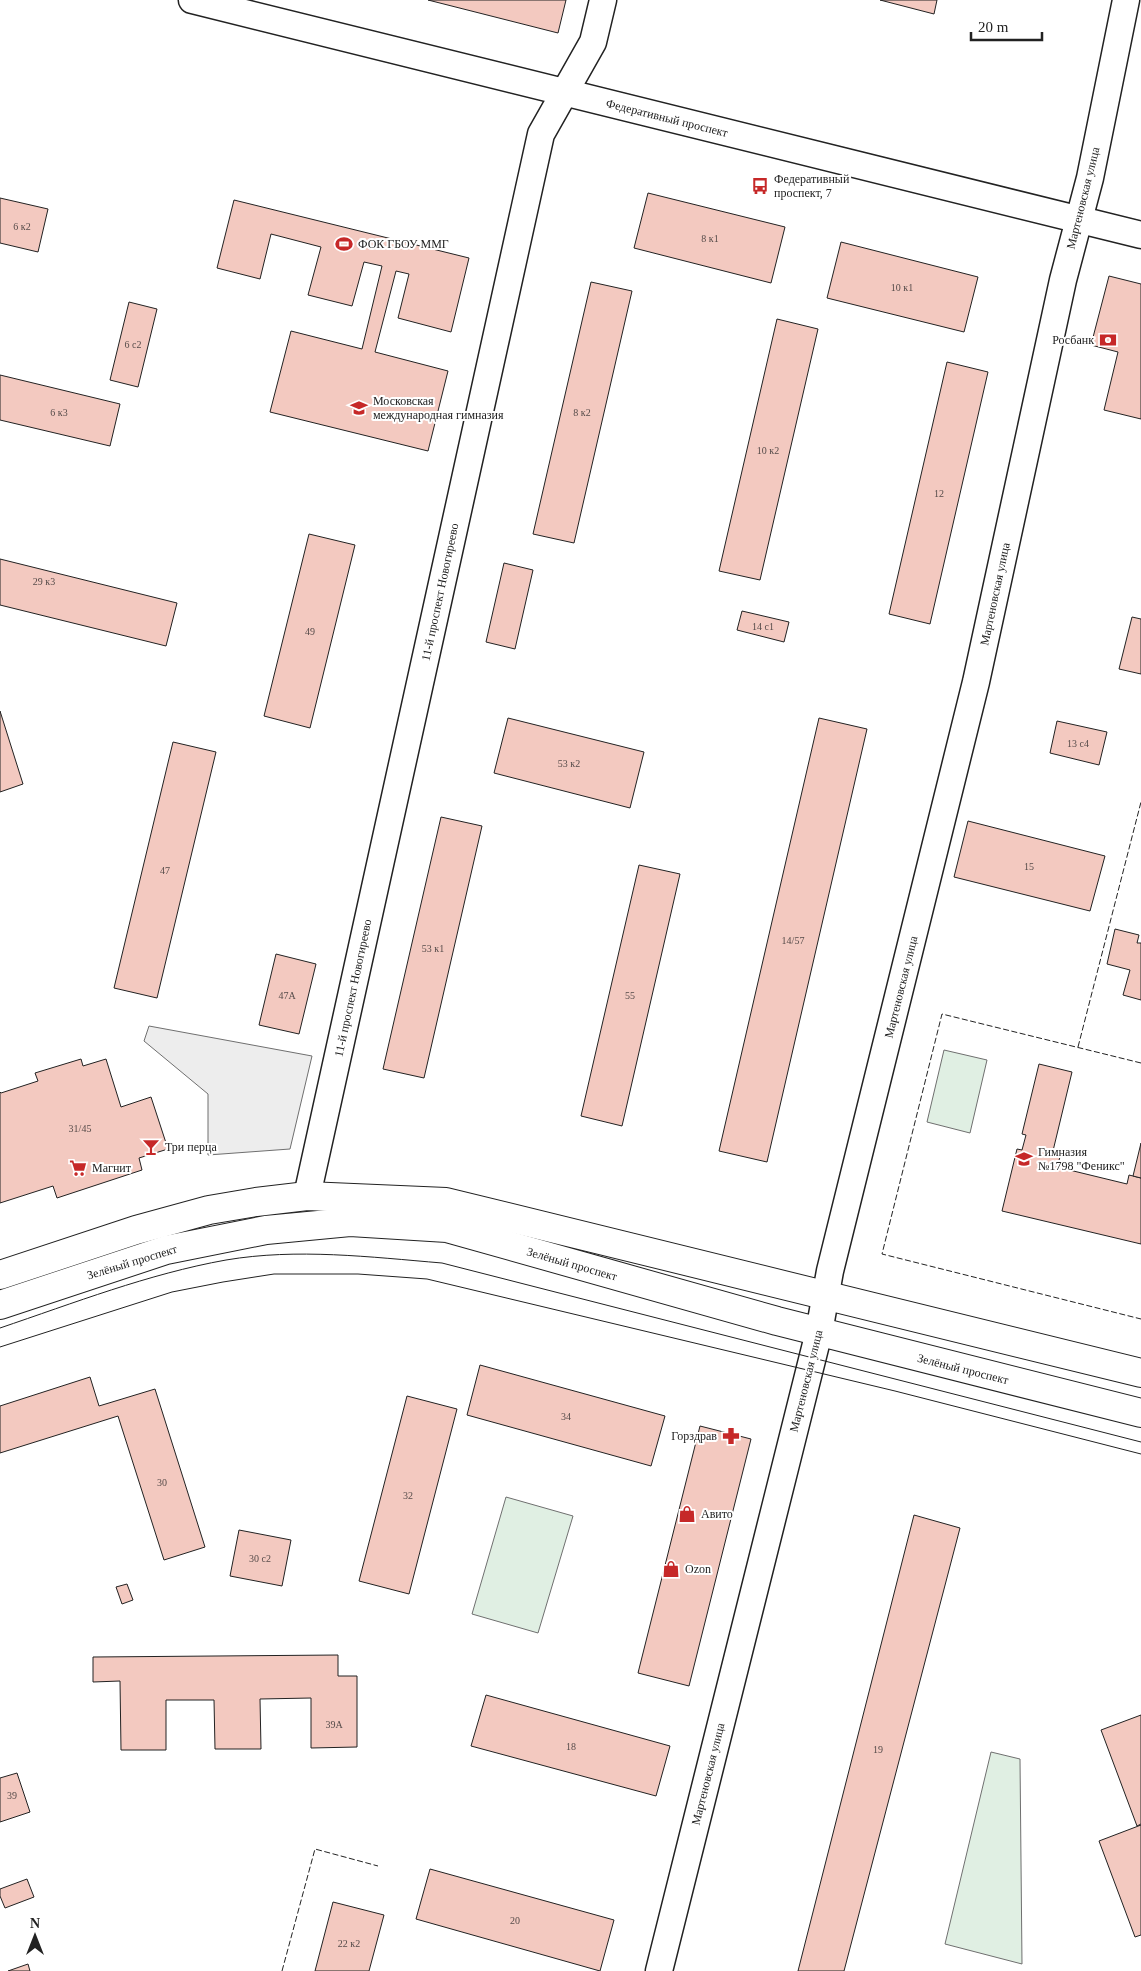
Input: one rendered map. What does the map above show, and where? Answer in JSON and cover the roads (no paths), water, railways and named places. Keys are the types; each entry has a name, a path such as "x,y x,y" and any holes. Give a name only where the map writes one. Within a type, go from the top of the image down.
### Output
{"main road":[{"path":"0,1274 136,1230 209,1210 307,1196 446,1202 1141,1373"},
{"name":"Зелёный проспект","path":"0,1305 166,1250 266,1230 350,1222 447,1228 819,1332 1141,1413"}],"street":[{"name":"Федеративный проспект","path":"192,0 1078,221 1141,235"},
{"name":"11-й проспект Новогиреево","path":"307,1196 541,134 593,42 603,0"},
{"name":"Мартеновская улица","path":"659,1971 819,1332 826,1295 976,682 1063,280 1090,178 1126,0"}],"tram line":[{"path":"0,1328 83,1299 168,1273 253,1256 307,1254 361,1256 442,1263 1141,1442"},
{"path":"0,1347 172,1292 223,1282 274,1274 358,1274 427,1279 895,1391 1141,1454"}],"place":[{"name":"Федеративный проспект, 7","path":"760,186"},
{"name":"ФОК ГБОУ ММГ","path":"344,244"},
{"name":"Росбанк","path":"1108,340"},
{"name":"Московская международная гимназия","path":"359,408"},
{"name":"Три перца","path":"151,1147"},
{"name":"Гимназия №1798 \"Феникс\"","path":"1024,1159"},
{"name":"Магнит","path":"78,1168"},
{"name":"Горздрав","path":"731,1436"},
{"name":"Авито","path":"687,1514"},
{"name":"Ozon","path":"671,1569"}]}
